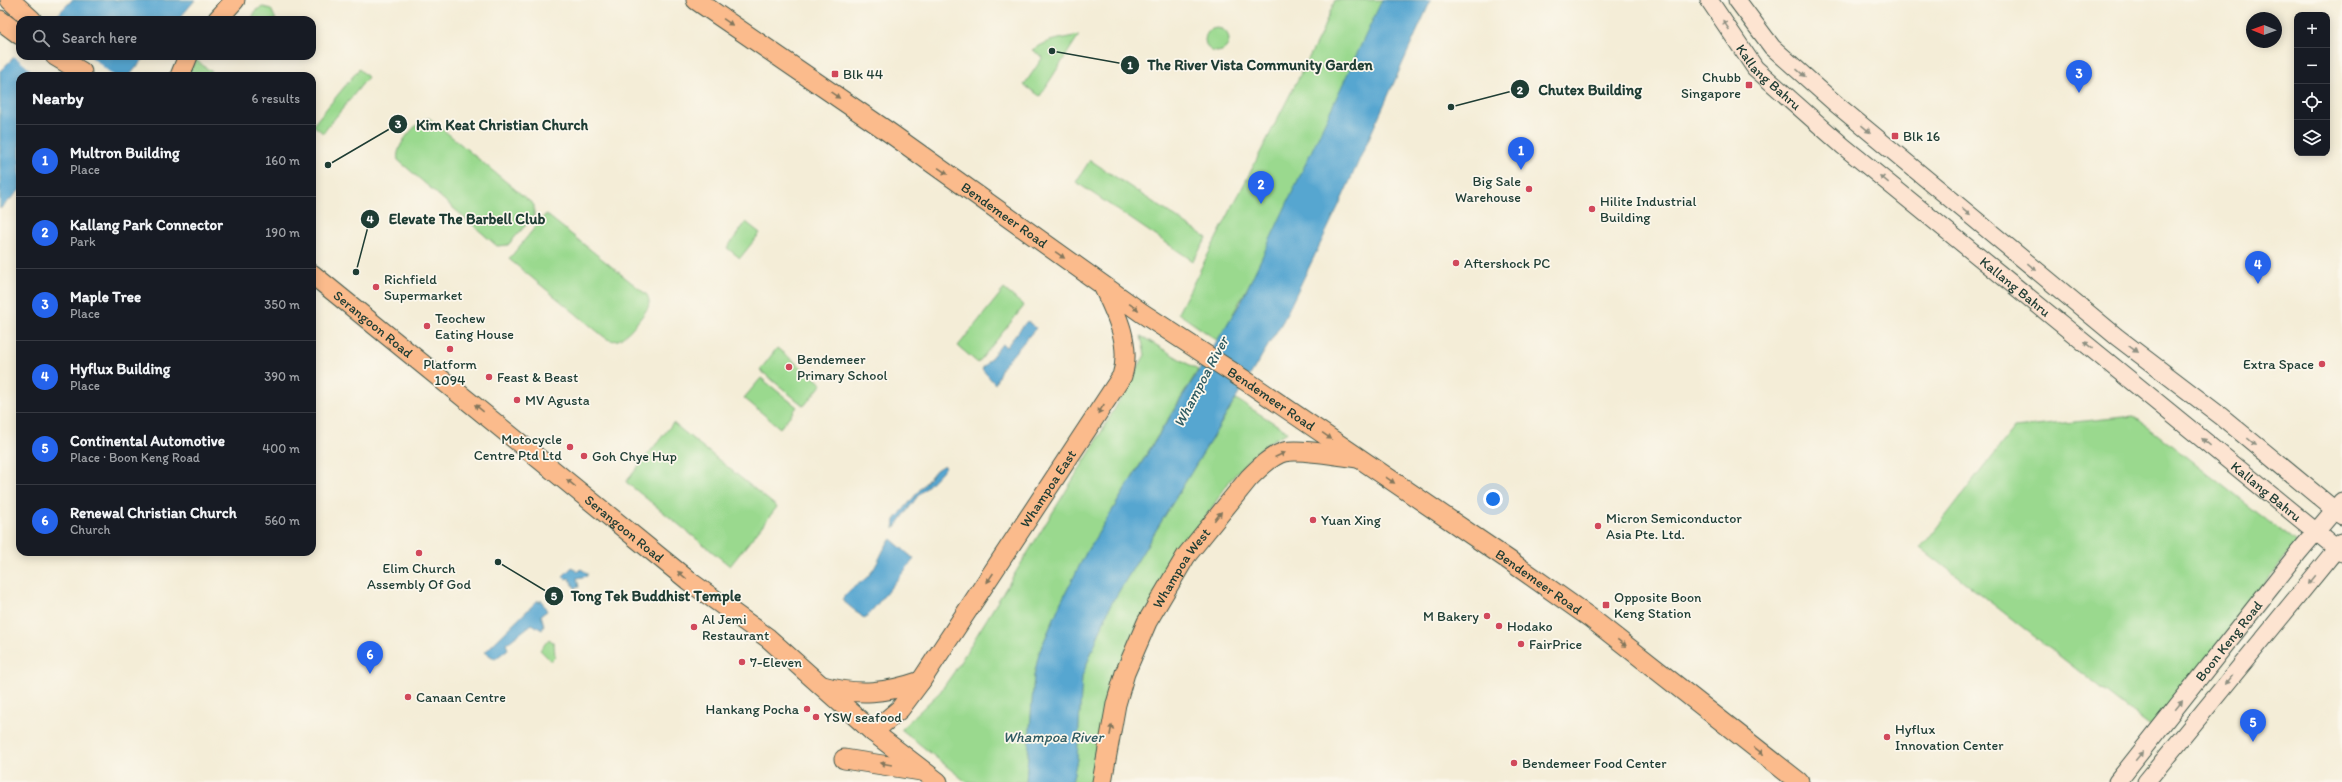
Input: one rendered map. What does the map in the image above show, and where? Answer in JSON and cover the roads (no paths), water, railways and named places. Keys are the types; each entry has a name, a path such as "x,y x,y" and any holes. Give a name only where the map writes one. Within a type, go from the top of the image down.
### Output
{"main road":[{"path":"10,0 28,16"},
{"path":"221,16 235,0"},
{"name":"Bendemeer Road","path":"696,0 890,133 1102,285 1249,383 1592,619 1799,782"},
{"name":"Kallang Bahru","path":"1709,0 1754,68 1849,151 2316,533 2340,548"},
{"name":"Kallang Bahru","path":"1737,0 1772,48 1836,104 2111,332 2340,509"},
{"path":"61,60 81,72"},
{"path":"71,60 82,72"},
{"path":"182,72 186,60"},
{"name":"Serangoon Road","path":"316,277 689,581 768,638 873,732 931,777"},
{"name":"Whampoa East","path":"873,732 900,709 921,681 1122,376 1126,354 1122,334 1102,285"},
{"name":"Whampoa West","path":"1102,782 1116,704 1125,673 1147,622 1186,556 1258,468 1277,455 1295,451 1358,458"},
{"name":"Boon Keng Road","path":"2118,782 2316,533 2340,509"},
{"name":"Boon Keng Road","path":"2146,782 2340,548"},
{"path":"822,686 846,692 872,694 903,688 921,681"},
{"path":"844,759 931,777"}],"water":[{"path":"72,0 195,0 181,16 56,16"},
{"name":"Whampoa River","path":"1382,0 1431,0 1339,205 1283,321 1110,606 1082,676 1077,759 1072,782 1026,782 1034,676 1039,653 1061,602 1086,553 1241,302"},
{"path":"16,55 16,60 143,60 132,72 16,72 16,194 0,209 0,71"},
{"path":"1027,321 1036,328 1002,367 995,384 982,369 1002,344 1006,347"},
{"path":"944,465 946,467 917,497 894,529 895,520 936,470"},
{"path":"891,539 914,559 865,619 842,600 848,592 870,574"},
{"path":"572,567 578,572 581,569 587,573 587,576 577,578 579,587 575,588 569,578 566,579 563,576"},
{"path":"538,600 539,603 541,600 547,611 541,615 544,625 542,630 532,624 506,644 508,649 495,659 485,652"}],"place":[{"name":"The River Vista Community Garden","path":"1052,51"},
{"name":"Blk 44","path":"835,74"},
{"name":"Chubb Singapore","path":"1749,85"},
{"name":"Maple Tree","path":"2079,93"},
{"name":"Chutex Building","path":"1451,107"},
{"name":"Blk 16","path":"1895,136"},
{"name":"Kim Keat Christian Church","path":"328,165"},
{"name":"Multron Building","path":"1521,170"},
{"name":"Big Sale Warehouse","path":"1529,189"},
{"name":"Kallang Park Connector","path":"1261,204"},
{"name":"Hilite Industrial Building","path":"1592,209"},
{"name":"Aftershock PC","path":"1456,263"},
{"name":"Elevate The Barbell Club","path":"356,272"},
{"name":"Hyflux Building","path":"2258,284"},
{"name":"Richfield Supermarket","path":"376,287"},
{"name":"Teochew Eating House","path":"427,326"},
{"name":"Platform 1094","path":"450,349"},
{"name":"Extra Space","path":"2322,364"},
{"name":"Bendemeer Primary School","path":"789,367"},
{"name":"Feast & Beast","path":"489,377"},
{"name":"MV Agusta","path":"517,400"},
{"name":"Motocycle Centre Ptd Ltd","path":"570,447"},
{"name":"Goh Chye Hup","path":"584,456"},
{"name":"Yuan Xing","path":"1313,520"},
{"name":"Micron Semiconductor Asia Pte. Ltd.","path":"1598,526"},
{"name":"Elim Church Assembly Of God","path":"419,553"},
{"name":"Tong Tek Buddhist Temple","path":"498,562"},
{"name":"Opposite Boon Keng Station","path":"1606,605"},
{"name":"M Bakery","path":"1487,616"},
{"name":"Hodako","path":"1499,626"},
{"name":"Al Jemi Restaurant","path":"694,627"},
{"name":"FairPrice","path":"1521,644"},
{"name":"7-Eleven","path":"742,662"},
{"name":"Renewal Christian Church","path":"370,674"},
{"name":"Canaan Centre","path":"408,697"},
{"name":"Hankang Pocha","path":"807,709"},
{"name":"YSW seafood","path":"816,717"},
{"name":"Hyflux Innovation Center","path":"1887,737"},
{"name":"Continental Automotive","path":"2253,742"},
{"name":"Bendemeer Food Center","path":"1514,763"}]}
